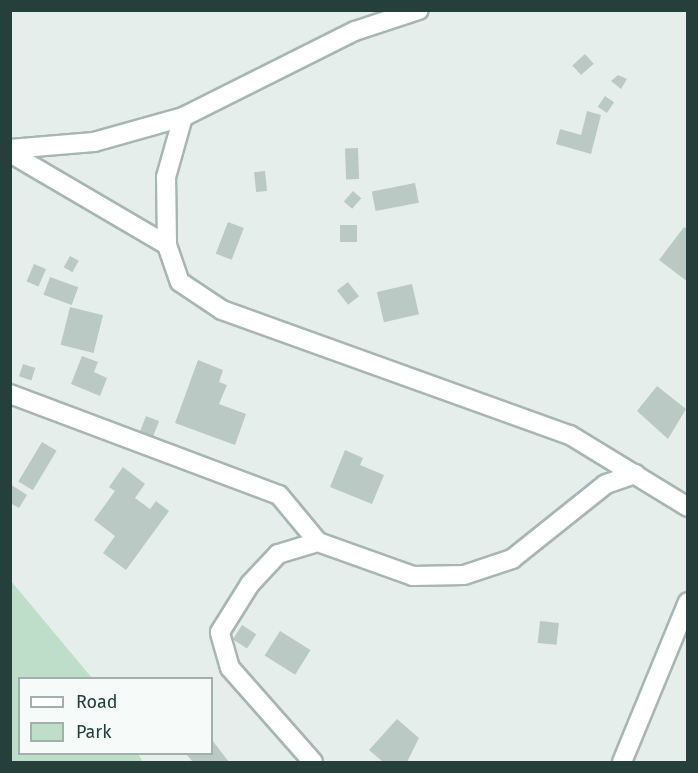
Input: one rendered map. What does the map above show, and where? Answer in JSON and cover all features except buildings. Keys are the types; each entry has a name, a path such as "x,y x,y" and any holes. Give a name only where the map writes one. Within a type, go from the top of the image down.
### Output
{"street":[{"path":"10,151 94,141 183,117 355,31 418,10"},
{"path":"183,117 166,177 167,245 180,282 222,310 570,435 687,507"},
{"path":"10,151 167,245"},
{"path":"10,394 279,495 318,542 414,576 464,575 512,559 606,484 635,474"},
{"path":"313,762 230,668 220,632 250,584 278,554 318,542"},
{"path":"622,762 687,602"}],"green space":[{"path":"11,581 91,677 18,677 18,755 139,755 143,762 11,762"}]}
